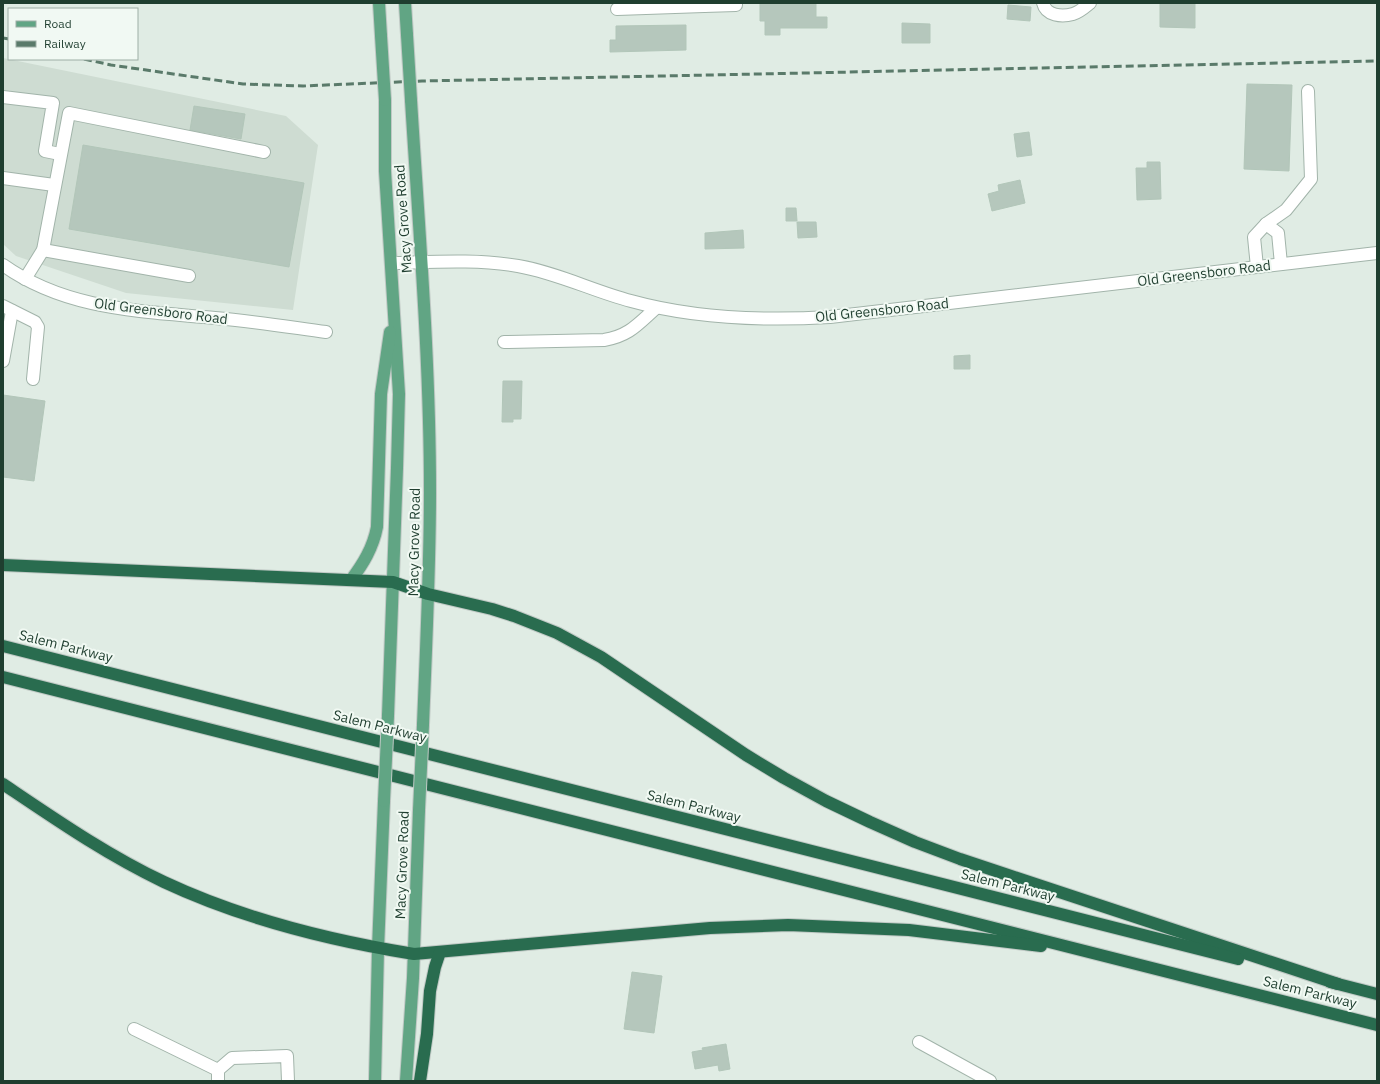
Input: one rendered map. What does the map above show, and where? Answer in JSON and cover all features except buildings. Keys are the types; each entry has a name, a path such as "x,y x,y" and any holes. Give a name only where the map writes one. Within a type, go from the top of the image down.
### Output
{"highway":[{"path":"3,565 393,582 428,594 492,609 557,633 601,657 746,755 784,778 826,801 909,839 998,872 1338,984"},
{"name":"Salem Parkway","path":"3,646 1377,994"},
{"name":"Salem Parkway","path":"3,677 1377,1025"},
{"path":"3,784 90,842 163,882 237,912 270,923 378,949 414,954 710,928 788,924 909,930 1097,954"},
{"path":"420,1081 427,1034 430,991 433,973 440,952"}],"main road":[{"name":"Macy Grove Road","path":"375,1081 378,949 398,468 399,394 385,170 385,100 379,3"},
{"name":"Macy Grove Road","path":"405,3 421,262 429,434 430,507 414,954 406,1081"},
{"path":"351,580 373,546 378,527 381,394 393,306"}],"street":[{"path":"617,9 704,4 736,5 736,3"},
{"path":"1043,3 1046,10 1051,14 1061,15 1074,14 1090,3"},
{"path":"1256,267 1254,237 1266,224 1286,210 1311,179 1308,91"},
{"path":"3,97 53,103 45,151 60,154"},
{"path":"25,279 42,250 69,113 264,152"},
{"path":"3,178 54,185"},
{"path":"1266,224 1278,233 1281,264"},
{"path":"42,250 189,276"},
{"name":"Old Greensboro Road","path":"391,263 470,262 519,266 560,277 630,301 656,308 688,313 772,320 830,317 1377,253"},
{"name":"Old Greensboro Road","path":"3,265 25,279 48,289 86,302 115,308 244,320 326,332"},
{"path":"3,361 8,308 36,322 38,327 32,379"},
{"path":"504,342 604,340 614,338 632,330 656,308"},
{"path":"134,1029 218,1076 232,1058 287,1056 288,1081"},
{"path":"919,1042 990,1081"}],"shaded area":[{"path":"3,58 286,116 318,145 293,310 126,293 16,256 3,244"}],"railway":[{"path":"3,38 8,39"},
{"path":"88,60 111,65 243,84 303,86 422,81 1377,61"}]}
